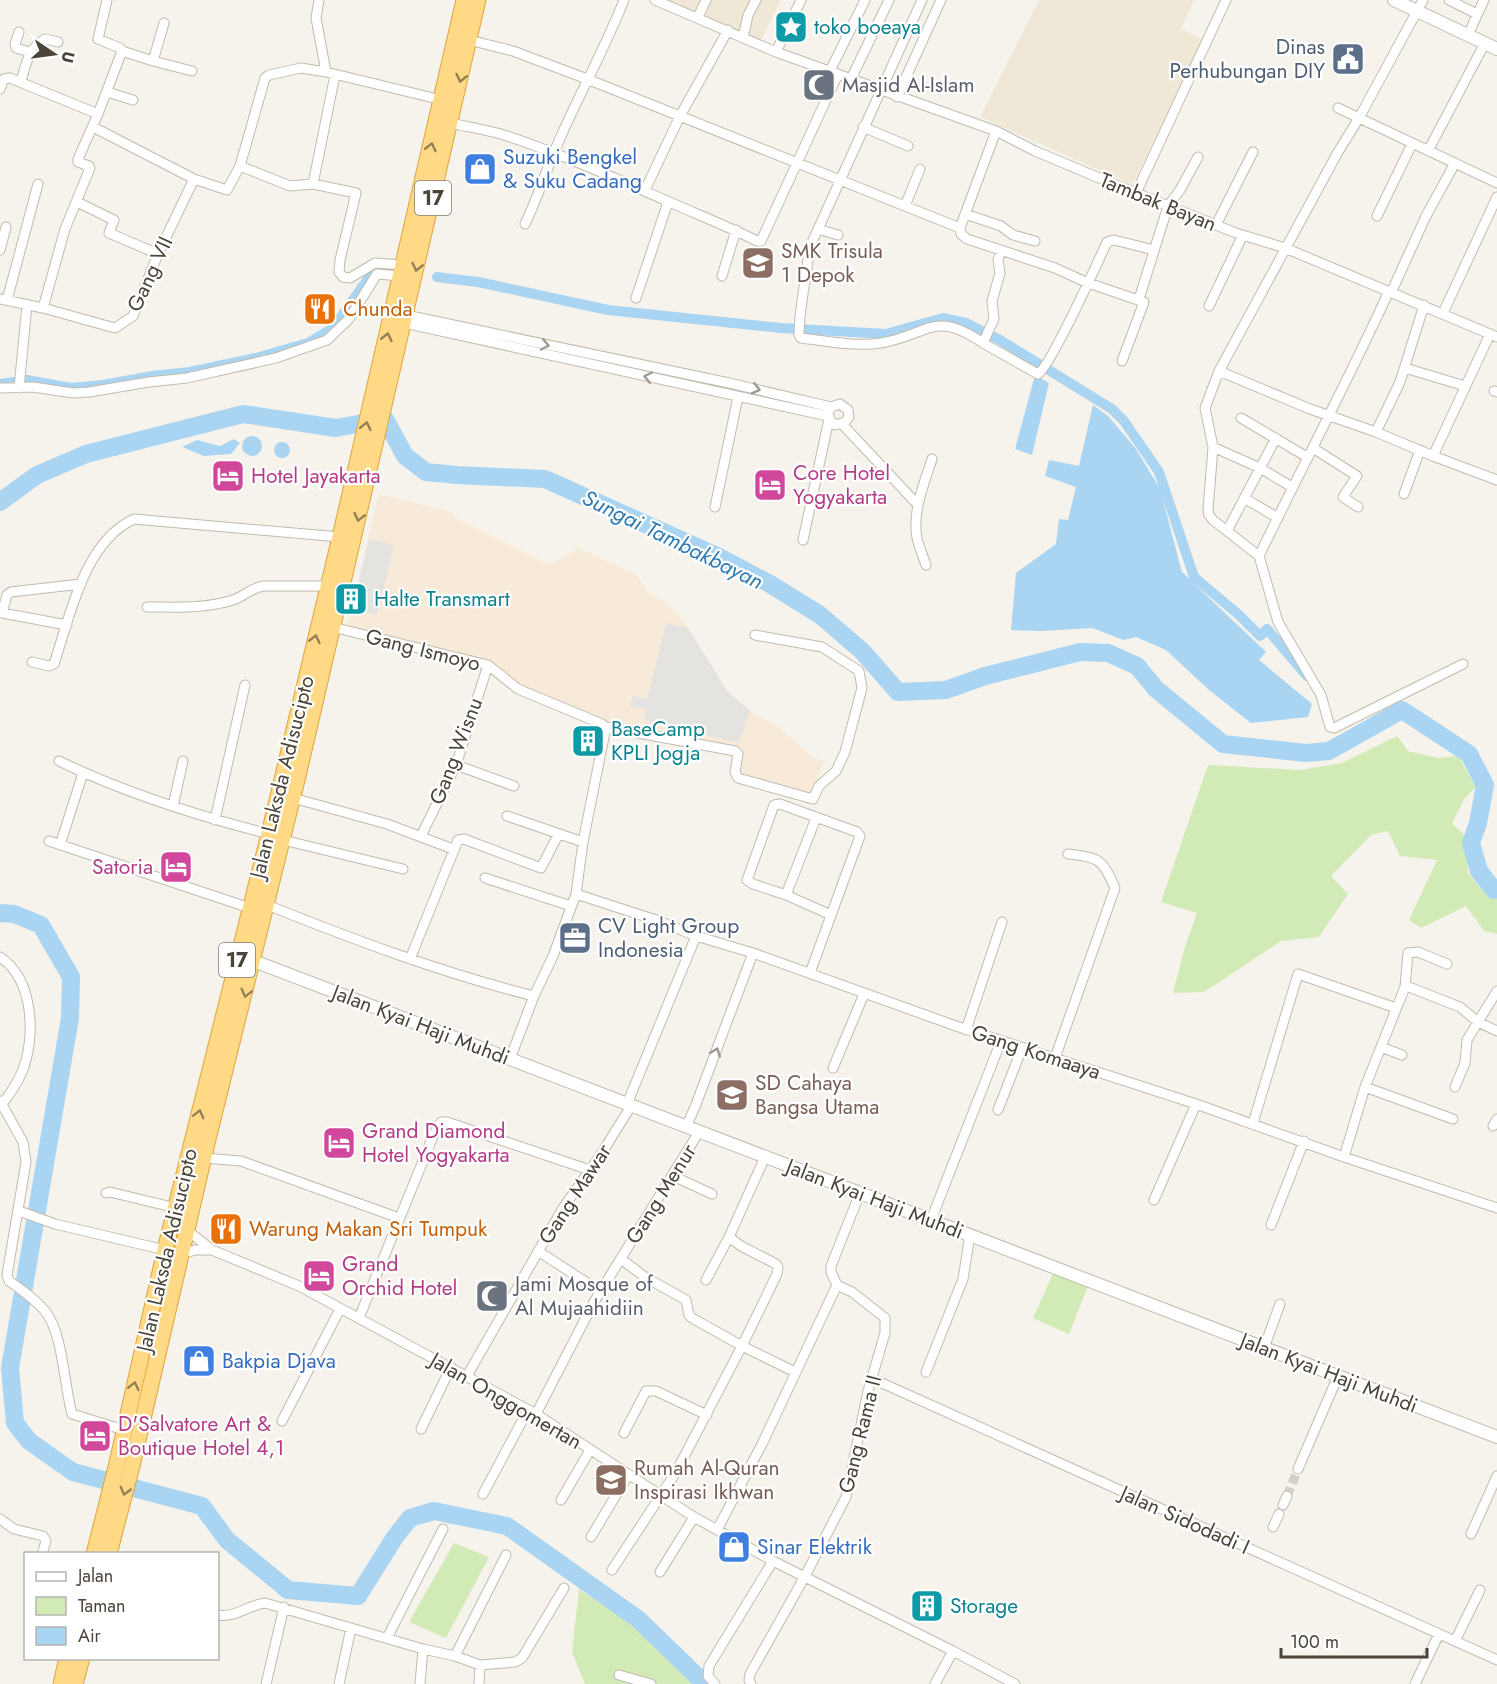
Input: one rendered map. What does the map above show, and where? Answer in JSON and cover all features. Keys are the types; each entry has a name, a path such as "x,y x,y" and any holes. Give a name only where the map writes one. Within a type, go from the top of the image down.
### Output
{"highway":[{"name":"Jalan Laksda Adisucipto","path":"124,1465 124,1430 165,1250 250,908 293,798 381,395 403,271 464,0"},
{"name":"Jalan Laksda Adisucipto","path":"381,395 405,319 478,0"},
{"name":"Jalan Laksda Adisucipto","path":"95,1552 111,1515 182,1253 267,905 276,837 328,586 340,537 366,459"},
{"name":"Jalan Laksda Adisucipto","path":"109,1552 111,1515"},
{"path":"61,1684 68,1660"},
{"path":"75,1684 82,1660"}],"street":[{"path":"107,0 98,39 122,51 192,71"},
{"path":"313,184 331,73 316,18 319,0"},
{"path":"525,224 553,152 614,26 624,0"},
{"name":"Tambak Bayan","path":"655,0 776,52 996,131 1035,151 1136,193 1243,235 1285,248 1494,334"},
{"path":"698,17 706,0"},
{"path":"743,38 748,15 756,0"},
{"path":"776,52 801,0"},
{"path":"451,123 502,135 553,152 645,190 757,241 761,240 798,162 865,0"},
{"path":"851,79 889,0"},
{"path":"922,0 809,249 806,282 799,316 801,338 856,344 873,343 922,329 944,326 965,331 1035,373 1041,373 1107,242 1110,240 1154,250"},
{"path":"897,97 941,0"},
{"path":"1136,193 1226,0"},
{"path":"1394,0 1420,6 1468,35 1497,49"},
{"path":"1449,0 1477,14"},
{"path":"1468,35 1484,0"},
{"path":"1420,6 1219,371 1205,408 1213,447 1209,515 1259,556 1278,622 1321,695 1330,727 1334,728 1463,664"},
{"path":"153,61 164,23"},
{"path":"645,190 680,116 728,30"},
{"path":"19,32 16,48 30,52"},
{"path":"21,81 30,52 42,39 57,42"},
{"path":"469,40 513,51 587,79 960,228"},
{"path":"1428,151 1485,43"},
{"path":"43,308 60,244 90,168 78,162 78,159 93,127 122,51"},
{"path":"93,127 194,179 227,190 240,166 267,76 301,68 442,100"},
{"path":"0,89 4,79 21,81 98,114"},
{"path":"107,92 133,100"},
{"path":"1338,108 1497,183"},
{"path":"863,127 908,146"},
{"path":"996,131 960,228 963,236 1001,252 1054,268 1088,283 1144,302 1122,361"},
{"path":"1377,216 1412,144"},
{"path":"1216,225 1253,152"},
{"path":"1139,299 1168,206 1180,190 1198,157"},
{"path":"1259,556 1307,457 1331,415 1351,368 1426,216 1455,163"},
{"path":"240,166 290,186 313,184 356,193 339,272 343,277 350,278 375,263 388,262 403,271"},
{"path":"904,206 920,169"},
{"name":"Gang VII","path":"3,299 115,328 133,316 158,254 194,179"},
{"path":"3,299 38,184"},
{"path":"1443,313 1497,197"},
{"path":"77,202 114,220 109,233 158,254"},
{"path":"636,298 668,202"},
{"path":"965,214 1001,226 1013,235 1035,241"},
{"path":"0,250 6,227"},
{"path":"818,229 838,235"},
{"path":"722,276 736,230"},
{"path":"1209,306 1243,235"},
{"path":"984,342 994,320 992,301 1000,273 998,260 1001,252"},
{"path":"0,388 19,382 33,387 73,393 89,392 187,378 276,358 327,340 349,319 377,274 403,271"},
{"path":"19,382 27,305"},
{"path":"1376,432 1400,382 1424,305"},
{"path":"405,319 794,398 829,417 835,425 844,423"},
{"path":"1433,456 1465,386 1494,334"},
{"path":"517,343 669,381 829,417"},
{"path":"1405,368 1465,386"},
{"path":"669,381 670,371"},
{"path":"1219,371 1497,480"},
{"path":"727,394 729,383"},
{"path":"715,507 738,397"},
{"path":"792,409 794,398"},
{"path":"803,540 829,417 837,404 846,408 849,413 844,423"},
{"path":"1241,418 1307,457"},
{"path":"844,423 919,502"},
{"path":"1227,531 1276,438"},
{"path":"1213,447 1260,468 1292,487"},
{"path":"1313,448 1357,476 1343,497 1358,507"},
{"path":"1404,494 1419,450"},
{"path":"926,565 916,534 919,502 932,459"},
{"path":"1244,498 1278,518"},
{"path":"32,662 49,666 54,664 81,584 104,542 134,519 340,537"},
{"path":"67,625 2,614 7,595 11,592 81,584"},
{"path":"147,607 199,607 233,600 256,587 263,586 328,586"},
{"name":"Gang Ismoyo","path":"332,627 488,665 518,689 606,727 735,751 738,754 735,772 738,778 813,799 819,786 836,771 845,752 862,688 859,671 822,647 755,635"},
{"name":"Gang Wisnu","path":"422,836 456,765 488,665"},
{"path":"214,820 245,685"},
{"path":"510,1059 576,894 583,842 606,727"},
{"path":"59,761 83,773 214,820 403,869"},
{"path":"173,806 183,761"},
{"path":"456,765 514,786"},
{"path":"60,845 83,773"},
{"path":"293,798 387,824 453,849"},
{"path":"810,973 860,836 857,832 776,804 747,880 831,915"},
{"path":"507,816 583,842"},
{"path":"786,895 816,818"},
{"path":"410,959 458,840 464,838 541,868 558,835"},
{"path":"49,841 250,908"},
{"path":"1055,1058 1114,888 1107,868 1100,861 1068,854"},
{"path":"485,878 571,906"},
{"name":"Gang Komaaya","path":"576,894 656,920 696,936 753,953 966,1030 1253,1123 1344,1157 1497,1208"},
{"path":"267,905 381,950 480,982 534,996"},
{"path":"966,1030 1002,922"},
{"name":"Gang Mawar","path":"467,1376 563,1208 590,1170 629,1105 696,936"},
{"path":"1344,1157 1365,1087 1405,987 1408,953 1418,952 1447,964"},
{"path":"686,1127 753,953"},
{"path":"0,957 15,970 21,981 29,1010 28,1043 23,1070 13,1089 1,1103 24,1142 26,1162 8,1275 9,1281 46,1312 58,1343 72,1414 124,1430"},
{"name":"Jalan Kyai Haji Muhdi","path":"254,961 1497,1437"},
{"path":"1253,1123 1298,974 1396,1008"},
{"path":"1405,987 1460,1007 1478,1022 1497,1031"},
{"path":"1455,1087 1465,1063 1467,1040 1497,991"},
{"path":"833,1068 864,994"},
{"path":"931,1220 1001,1041"},
{"path":"1381,1047 1402,1054"},
{"path":"998,1110 1022,1048"},
{"path":"1365,1087 1453,1119"},
{"path":"1154,1200 1196,1104"},
{"path":"359,1318 434,1134 441,1122 447,1122 590,1170"},
{"name":"Gang Menur","path":"483,1494 601,1292 699,1132"},
{"path":"1271,1225 1304,1141"},
{"path":"706,1280 729,1237 765,1157"},
{"path":"204,1158 242,1161 399,1218"},
{"path":"673,1176 712,1194"},
{"path":"106,1193 176,1208"},
{"path":"717,1530 763,1442 837,1285 831,1272 831,1266 860,1193"},
{"path":"19,1210 55,1224 165,1250"},
{"path":"187,1230 212,1250"},
{"path":"926,1372 963,1279 970,1235"},
{"path":"612,1570 676,1472 777,1274 778,1267 735,1243 729,1237"},
{"path":"182,1253 212,1250"},
{"name":"Jalan Onggomertan","path":"212,1250 299,1286 451,1367 532,1412 717,1530 804,1578 1015,1684"},
{"path":"538,1251 601,1292"},
{"path":"621,1259 645,1277 686,1300 689,1315 692,1318 795,1372"},
{"name":"Gang Rama II","path":"751,1684 750,1674 846,1497 868,1391 885,1333 885,1318 852,1292 837,1285"},
{"path":"1264,1348 1280,1304"},
{"path":"282,1421 340,1309"},
{"path":"421,1429 451,1367"},
{"path":"1298,1469 1338,1376"},
{"name":"Jalan Sidodadi I","path":"873,1378 1497,1660"},
{"path":"624,1433 646,1390 656,1391 706,1415"},
{"path":"561,1500 590,1450"},
{"path":"591,1537 628,1475"},
{"path":"1471,1534 1497,1476"},
{"path":"1273,1527 1283,1505"},
{"path":"660,1572 694,1517"},
{"path":"1,1523 14,1529 43,1536 46,1541 43,1552"},
{"path":"387,1638 443,1529"},
{"path":"455,1656 506,1555"},
{"path":"715,1684 708,1676 709,1666 773,1561"},
{"path":"219,1615 235,1614 255,1604 265,1603 480,1665 515,1662 522,1658 564,1588"},
{"path":"1455,1641 1480,1590"},
{"path":"266,1684 284,1607"},
{"path":"339,1684 351,1628"},
{"path":"1415,1684 1439,1634"},
{"path":"420,1684 423,1649"},
{"path":"935,1684 953,1651"},
{"path":"479,1684 480,1665"},
{"path":"619,1675 651,1684"}],"shaded area":[{"path":"655,0 781,0 761,40"},
{"path":"1039,0 1194,0 1181,29 1204,40 1133,183 1130,184 980,117"},
{"path":"379,494 452,512 454,517 550,565 578,548 636,574 648,592 666,602 683,621 727,691 750,711 777,726 814,758 824,761 811,798 740,775 738,770 743,753 738,746 691,740 606,723 513,681 504,674 499,665 347,628"},
{"path":"369,539 394,545 377,615 352,609"},
{"path":"666,623 688,628 727,691 750,711 739,743 644,720 646,710 630,706 633,696 647,699"}],"green space":[{"path":"1397,736 1408,751 1438,758 1458,756 1476,787 1464,799 1452,823 1465,836 1468,873 1488,897 1497,897 1497,934 1484,931 1466,906 1421,928 1409,920 1437,860 1400,856 1388,831 1371,835 1331,876 1348,894 1319,937 1281,941 1204,992 1173,993 1197,913 1161,902 1208,765 1301,770 1342,763"},
{"path":"1055,1269 1089,1283 1069,1334 1033,1318"},
{"path":"454,1543 489,1557 446,1638 409,1622"},
{"path":"579,1589 628,1621 692,1684 585,1684 572,1652"}],"water":[{"path":"1035,375 1049,383 1032,455 1015,449"},
{"path":"1093,405 1108,416 1136,449 1160,489 1182,572 1266,652 1259,660 1312,704 1308,717 1251,723 1209,690 1166,650 1136,637 1124,640 1092,628 1011,630 1016,573 1056,544 1059,519 1068,520 1076,487 1045,476 1049,460 1079,466"},
{"path":"252,436 259,439 262,446 259,453 252,456 245,453 242,446 245,439"},
{"path":"234,439 240,443 231,454 204,456 182,447 197,440 220,446"},
{"path":"282,442 290,450 282,458 274,450"}],"waterway":[{"path":"0,384 27,380 71,388 103,385 190,372 256,358 308,343 333,328 373,272 388,270"},
{"path":"437,277 478,282 608,310 781,328 886,334 943,318 966,323 1000,340 1112,409 1124,421 1159,472 1194,577 1260,636 1267,629 1307,676"},
{"name":"Sungai Tambakbayan","path":"0,502 37,475 86,454 243,414 336,428 385,419 405,456 426,472 545,479 719,557 770,584 820,615 862,651 898,692 946,690 985,676 1080,652 1108,653 1137,666 1156,689 1223,744 1306,753 1329,751 1402,710 1469,754 1485,785 1478,823 1471,843 1479,871 1494,890 1497,889"},
{"path":"0,913 14,914 41,925 71,977 70,1018 10,1368 15,1423 29,1441 73,1472 202,1506 227,1540 288,1590 358,1596 395,1537 410,1518 434,1511 507,1526 638,1619 705,1684"}],"tunnel":[{"path":"1287,1496 1298,1469"}],"place":[{"name":"toko boeaya","path":"791,27"},
{"name":"Dinas Perhubungan DIY","path":"1348,59"},
{"name":"Masjid Al-Islam","path":"819,85"},
{"name":"Suzuki Bengkel & Suku Cadang","path":"480,169"},
{"name":"SMK Trisula 1 Depok","path":"758,263"},
{"name":"Chunda","path":"320,309"},
{"name":"Hotel Jayakarta","path":"228,476"},
{"name":"Core Hotel Yogyakarta","path":"770,485"},
{"name":"Halte Transmart","path":"351,599"},
{"name":"BaseCamp KPLI Jogja","path":"588,741"},
{"name":"Satoria","path":"176,867"},
{"name":"CV Light Group Indonesia","path":"575,938"},
{"name":"SD Cahaya Bangsa Utama","path":"732,1095"},
{"name":"Grand Diamond Hotel Yogyakarta","path":"339,1143"},
{"name":"Warung Makan Sri Tumpuk","path":"226,1229"},
{"name":"Grand Orchid Hotel","path":"319,1276"},
{"name":"Jami Mosque of Al Mujaahidiin","path":"492,1296"},
{"name":"Bakpia Djava","path":"199,1361"},
{"name":"D'Salvatore Art & Boutique Hotel 4,1","path":"95,1436"},
{"name":"Rumah Al-Quran Inspirasi Ikhwan","path":"611,1480"},
{"name":"Sinar Elektrik","path":"734,1547"},
{"name":"Storage","path":"927,1606"}]}
